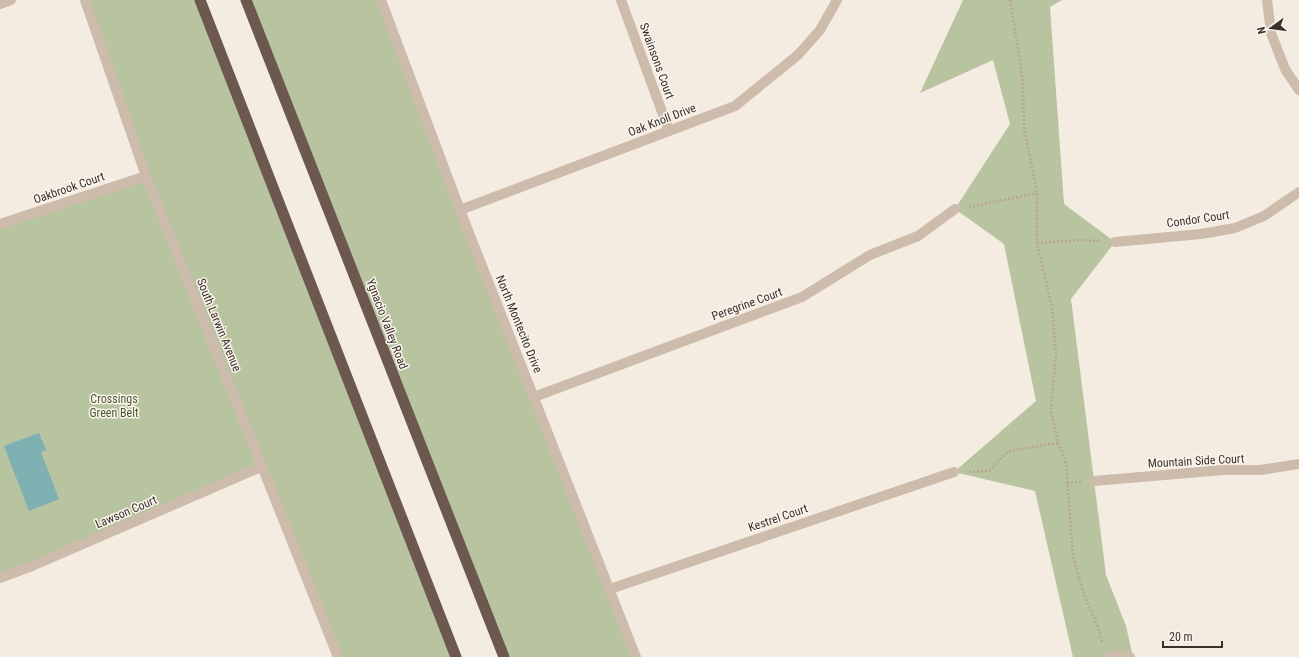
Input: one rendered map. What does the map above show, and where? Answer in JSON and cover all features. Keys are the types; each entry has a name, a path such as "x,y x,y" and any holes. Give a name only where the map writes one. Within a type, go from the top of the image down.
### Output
{"highway":[{"path":"200,0 456,657"},
{"name":"Ygnacio Valley Road","path":"246,0 504,657"}],"street":[{"path":"0,4 11,0"},
{"name":"South Larwin Avenue","path":"85,0 146,176 338,657"},
{"name":"North Montecito Drive","path":"381,0 460,210 636,657"},
{"name":"Swainsons Court","path":"621,0 669,131"},
{"name":"Oak Knoll Drive","path":"460,210 735,106 798,55 820,30 837,0"},
{"path":"1267,0 1271,33 1285,69 1299,90"},
{"name":"Oakbrook Court","path":"0,224 146,176"},
{"name":"Condor Court","path":"1115,242 1201,234 1235,228 1264,216 1299,192"},
{"name":"Peregrine Court","path":"534,397 802,297 870,255 918,236 955,209"},
{"name":"Mountain Side Court","path":"1094,481 1223,470 1260,470 1299,464"},
{"name":"Lawson Court","path":"0,578 32,566 261,467"},
{"name":"Kestrel Court","path":"610,588 954,472"},
{"path":"1106,653 1120,654 1130,657"}],"path":[{"path":"1010,0 1023,81 1024,128 1037,193 1037,243 1052,308 1056,352 1051,410 1058,443 1066,463 1073,557 1086,600 1098,627 1106,653"},
{"path":"955,209 1037,193"},
{"path":"1037,243 1079,240 1115,242"},
{"path":"954,472 989,471 1003,456 1012,450 1058,443"},
{"path":"1067,483 1082,482"}],"green space":[{"name":"Crossings Green Belt","path":"85,0 200,0 456,657 338,657 261,467 0,578 0,224 146,176"},
{"path":"246,0 381,0 636,657 504,657"},
{"path":"963,0 1062,0 1050,7 1064,204 1115,242 1071,299 1106,575 1126,626 1133,657 1073,657 1035,491 954,472 1036,401 1004,244 955,209 1010,124 993,60 920,93"}],"water":[{"path":"39,433 46,450 41,452 59,499 29,511 4,446"}]}
